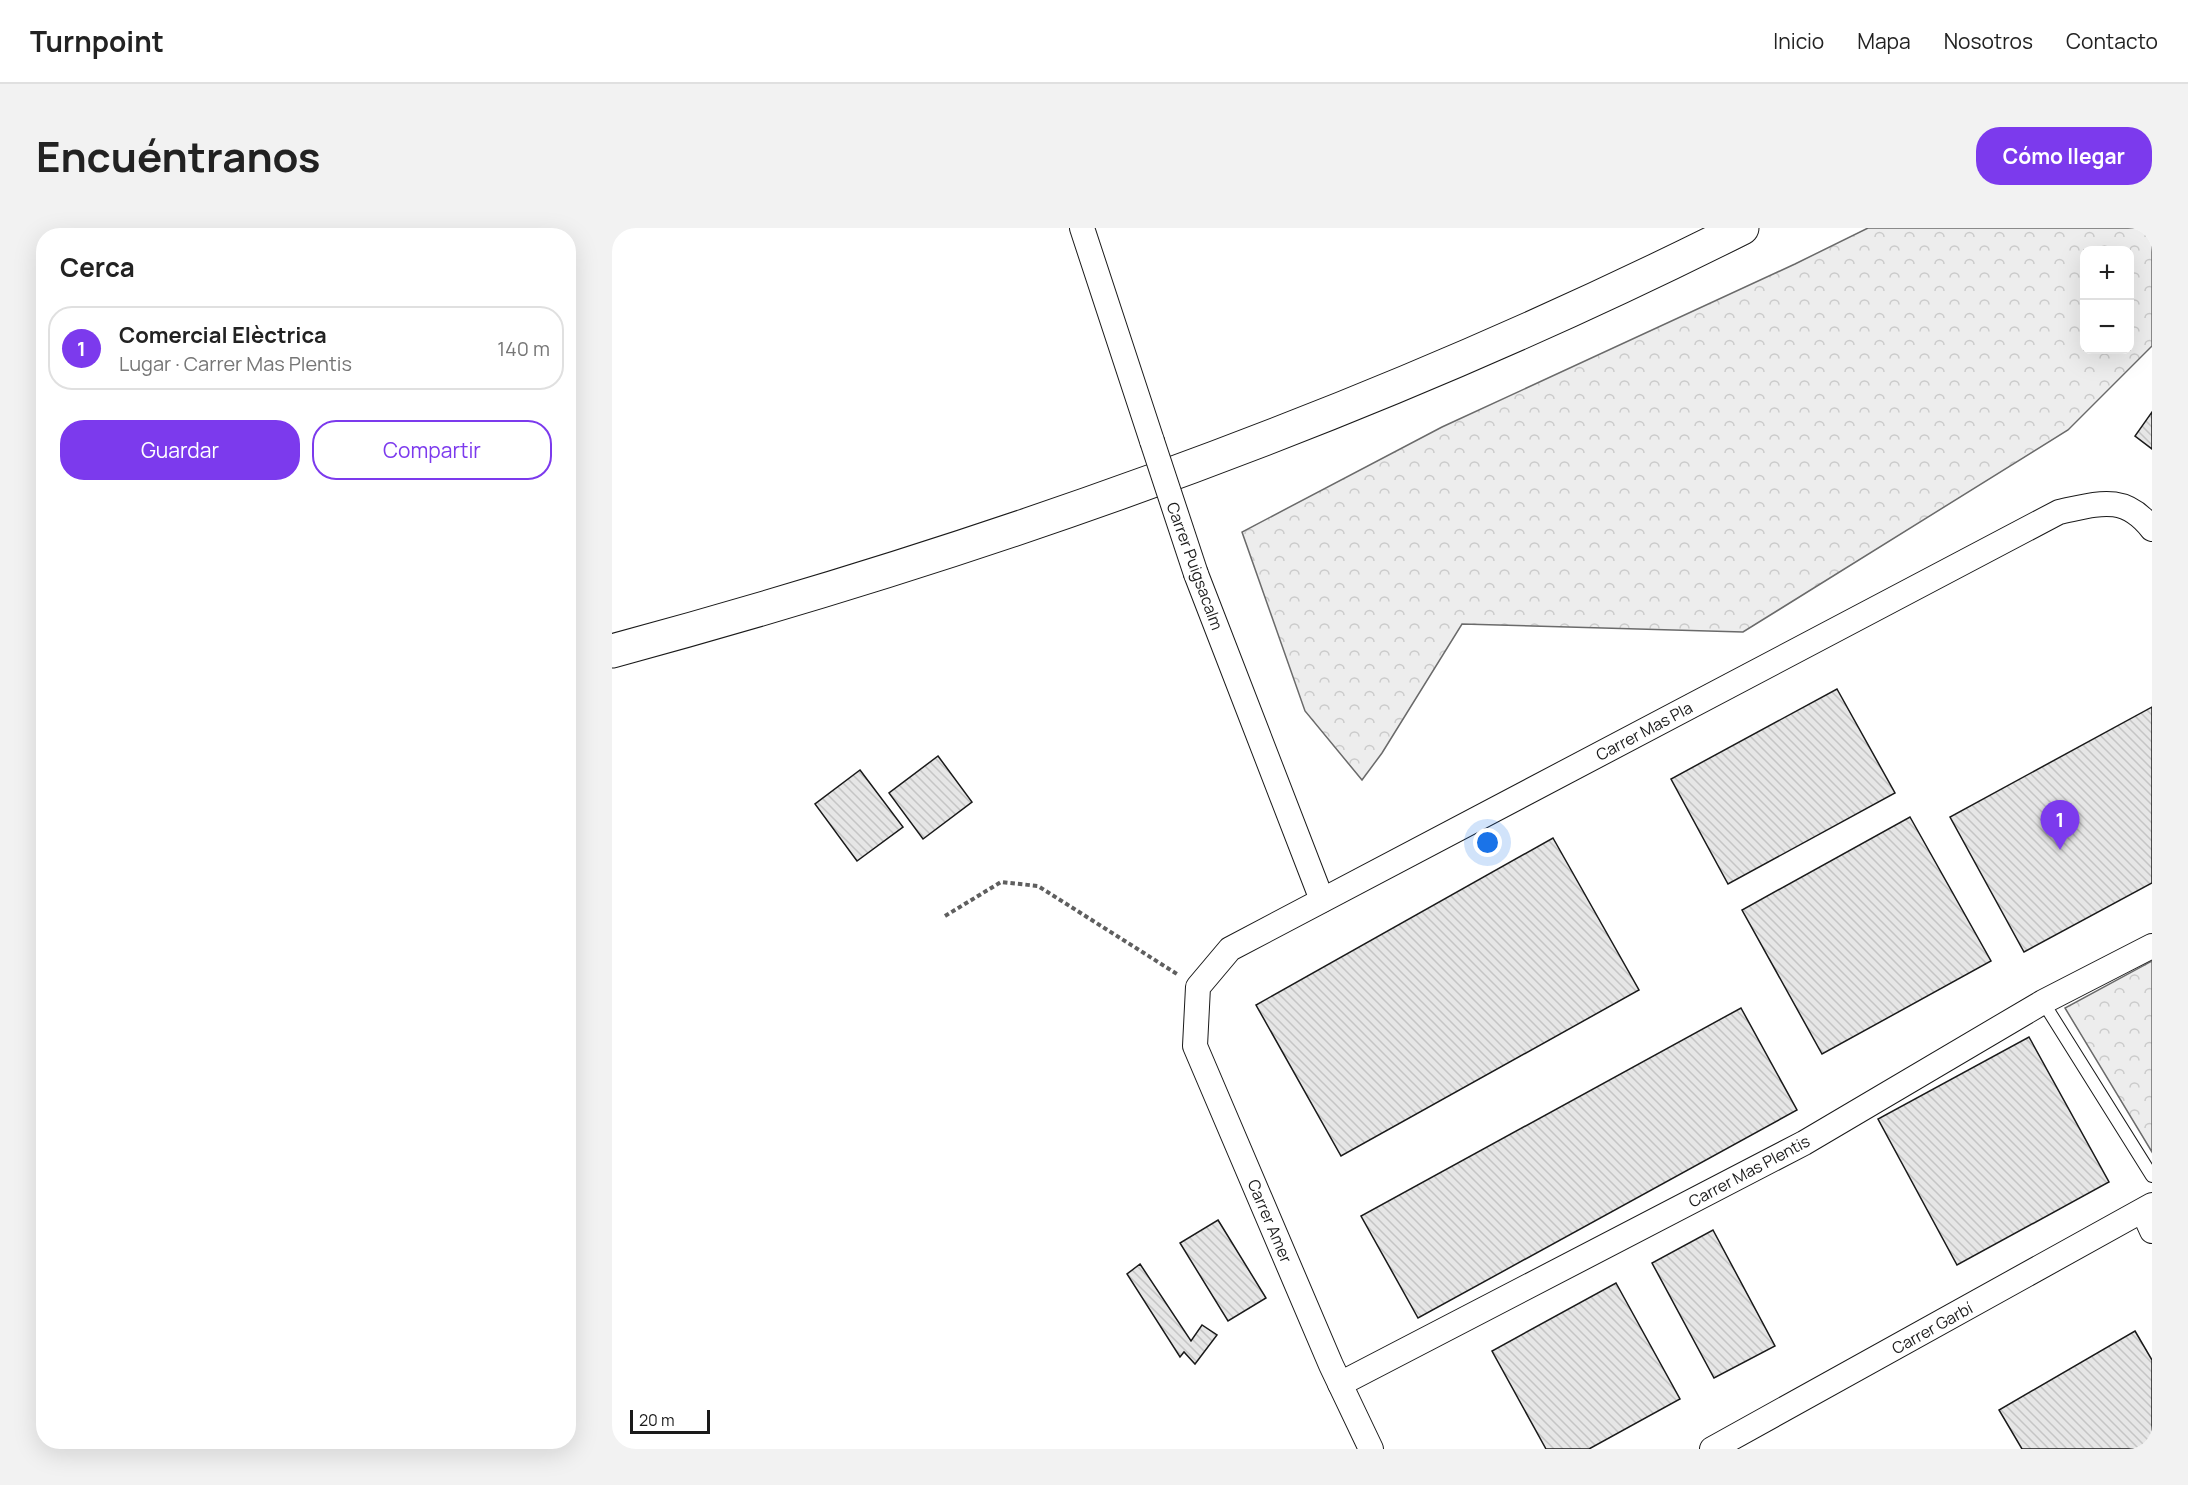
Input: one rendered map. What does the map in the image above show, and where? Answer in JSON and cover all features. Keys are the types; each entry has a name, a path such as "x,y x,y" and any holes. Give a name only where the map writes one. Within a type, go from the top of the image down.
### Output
{"highway":[{"path":"612,651 837,586 1194,468 1545,322 1742,228"}],"street":[{"name":"Carrer Puigsacalm","path":"1082,228 1196,574 1323,900"},
{"name":"Carrer Mas Pla","path":"1198,987 1230,949 2059,512 2106,502 2139,512 2152,529"},
{"name":"Carrer Mas Plentis","path":"1341,1384 1804,1143 2043,1002 2152,946"},
{"name":"Carrer Amer","path":"1198,987 1195,1046 1371,1449"},
{"name":"Carrer Garbí","path":"1712,1449 2149,1216"}],"lane":[{"path":"2043,1002 2152,1176"}],"path":[{"path":"945,916 1001,882 1038,886 1198,987"}],"green space":[{"path":"1868,228 2152,228 2152,346 2068,430 1743,632 1462,624 1382,753 1362,780 1305,711 1242,532 1442,427"},
{"path":"2152,961 2152,1152 2065,1008"}],"building":[{"path":"2152,412 2152,449 2135,436"},
{"path":"1837,689 1895,793 1728,884 1671,779"},
{"path":"2152,707 2152,883 2024,952 1950,817"},
{"path":"938,756 972,802 923,839 889,793"},
{"path":"860,770 903,827 857,861 815,804"},
{"path":"1910,817 1991,961 1822,1054 1742,910"},
{"path":"1553,838 1639,990 1341,1156 1256,1005"},
{"path":"1741,1008 1797,1110 1418,1318 1361,1216"},
{"path":"2029,1037 2109,1182 1957,1265 1878,1119"},
{"path":"1218,1220 1266,1298 1228,1321 1180,1243"},
{"path":"1713,1230 1775,1346 1714,1378 1652,1263"},
{"path":"1140,1264 1191,1341 1202,1325 1217,1335 1195,1364 1184,1352 1180,1357 1127,1274"},
{"path":"1616,1283 1680,1399 1589,1449 1546,1449 1492,1351"},
{"path":"2135,1331 2152,1360 2152,1449 2022,1449 1999,1410"}],"place":[{"name":"Comercial Elèctrica","path":"2060,850"}]}
